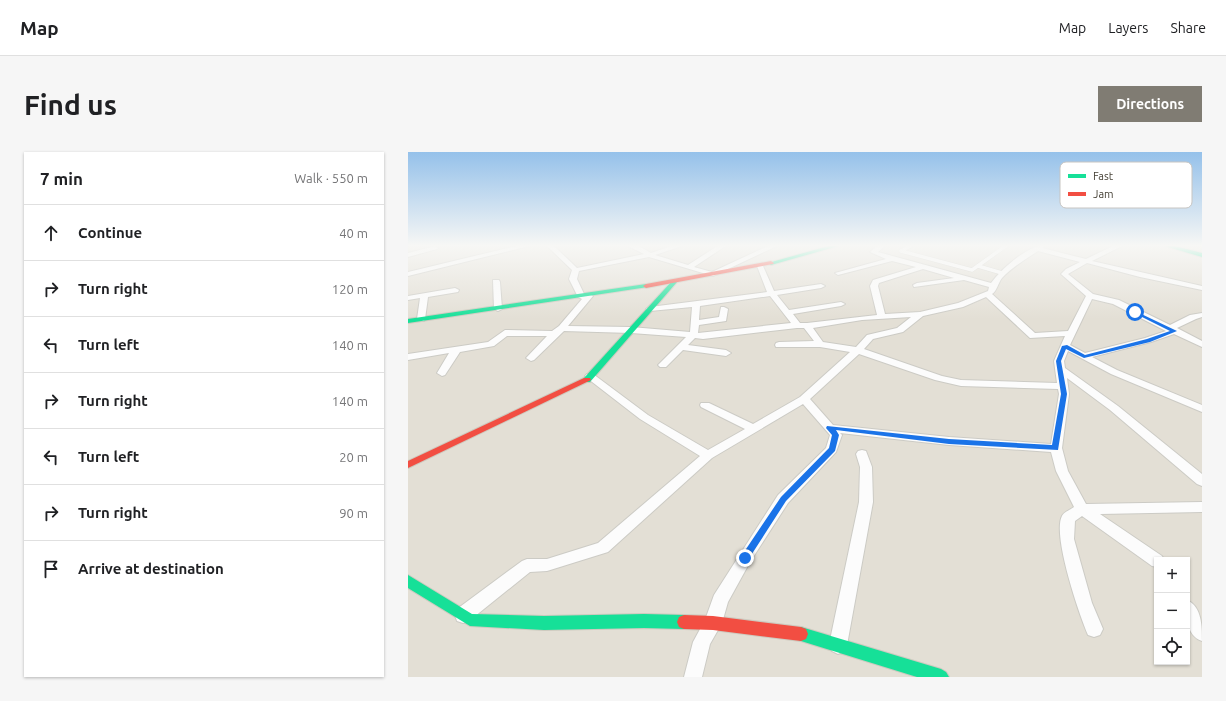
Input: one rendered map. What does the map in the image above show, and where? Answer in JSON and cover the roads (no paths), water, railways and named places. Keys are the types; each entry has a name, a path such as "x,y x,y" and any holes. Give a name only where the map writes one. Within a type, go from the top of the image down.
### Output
{"street":[{"path":"576,270 573,279 585,296"},
{"path":"698,270 713,274 723,270"},
{"path":"408,321 585,296 674,282 739,270"},
{"path":"761,270 771,292 797,325"},
{"path":"838,273 852,270"},
{"path":"880,316 874,286 876,282 915,270"},
{"path":"933,270 965,278 989,290 1033,336 1071,333"},
{"path":"562,328 631,330 694,334 703,336 797,325 807,326 864,321 880,316 920,314 960,305 989,290 1002,273 1007,270"},
{"path":"1069,270 1064,274 1090,296 1116,302 1202,344"},
{"path":"1118,270 1202,288"},
{"path":"917,285 965,278"},
{"path":"496,282 498,309"},
{"path":"408,465 586,381 674,282"},
{"path":"650,309 821,286"},
{"path":"408,298 455,290"},
{"path":"421,320 424,296"},
{"path":"531,358 554,334 562,328 585,296"},
{"path":"1090,296 1071,333 1059,361 1064,394 1056,448 1062,472 1082,509 1154,559"},
{"path":"663,365 694,334 696,323 696,304"},
{"path":"787,313 841,304"},
{"path":"696,323 723,319 724,309"},
{"path":"463,615 527,566 547,565 603,548 708,455 755,429 804,399 858,350 870,337 900,330 920,314"},
{"path":"1084,356 1148,340 1172,330 1193,317 1202,315"},
{"path":"1193,317 1202,321"},
{"path":"807,326 820,344"},
{"path":"408,357 491,344 505,333 554,334"},
{"path":"779,345 820,344 858,350 939,378 961,383 1062,386"},
{"path":"1065,346 1114,372 1202,409"},
{"path":"682,347 726,353"},
{"path":"442,373 456,350"},
{"path":"1059,368 1114,408 1202,481"},
{"path":"590,376 644,417 708,455"},
{"path":"693,677 702,642 713,623 720,600 745,558 783,499 832,449 836,435 804,399"},
{"path":"705,405 755,429"},
{"path":"829,428 949,441 1056,448"},
{"path":"838,646 866,502 866,468 862,454"},
{"path":"1094,629 1084,603 1067,539 1068,518 1082,509 1202,507"},
{"path":"408,581 470,620 544,623 644,621 713,623 802,634 941,677"},
{"path":"1190,613 1202,633"}],"lane":[{"path":"990,270 1002,273"}]}
